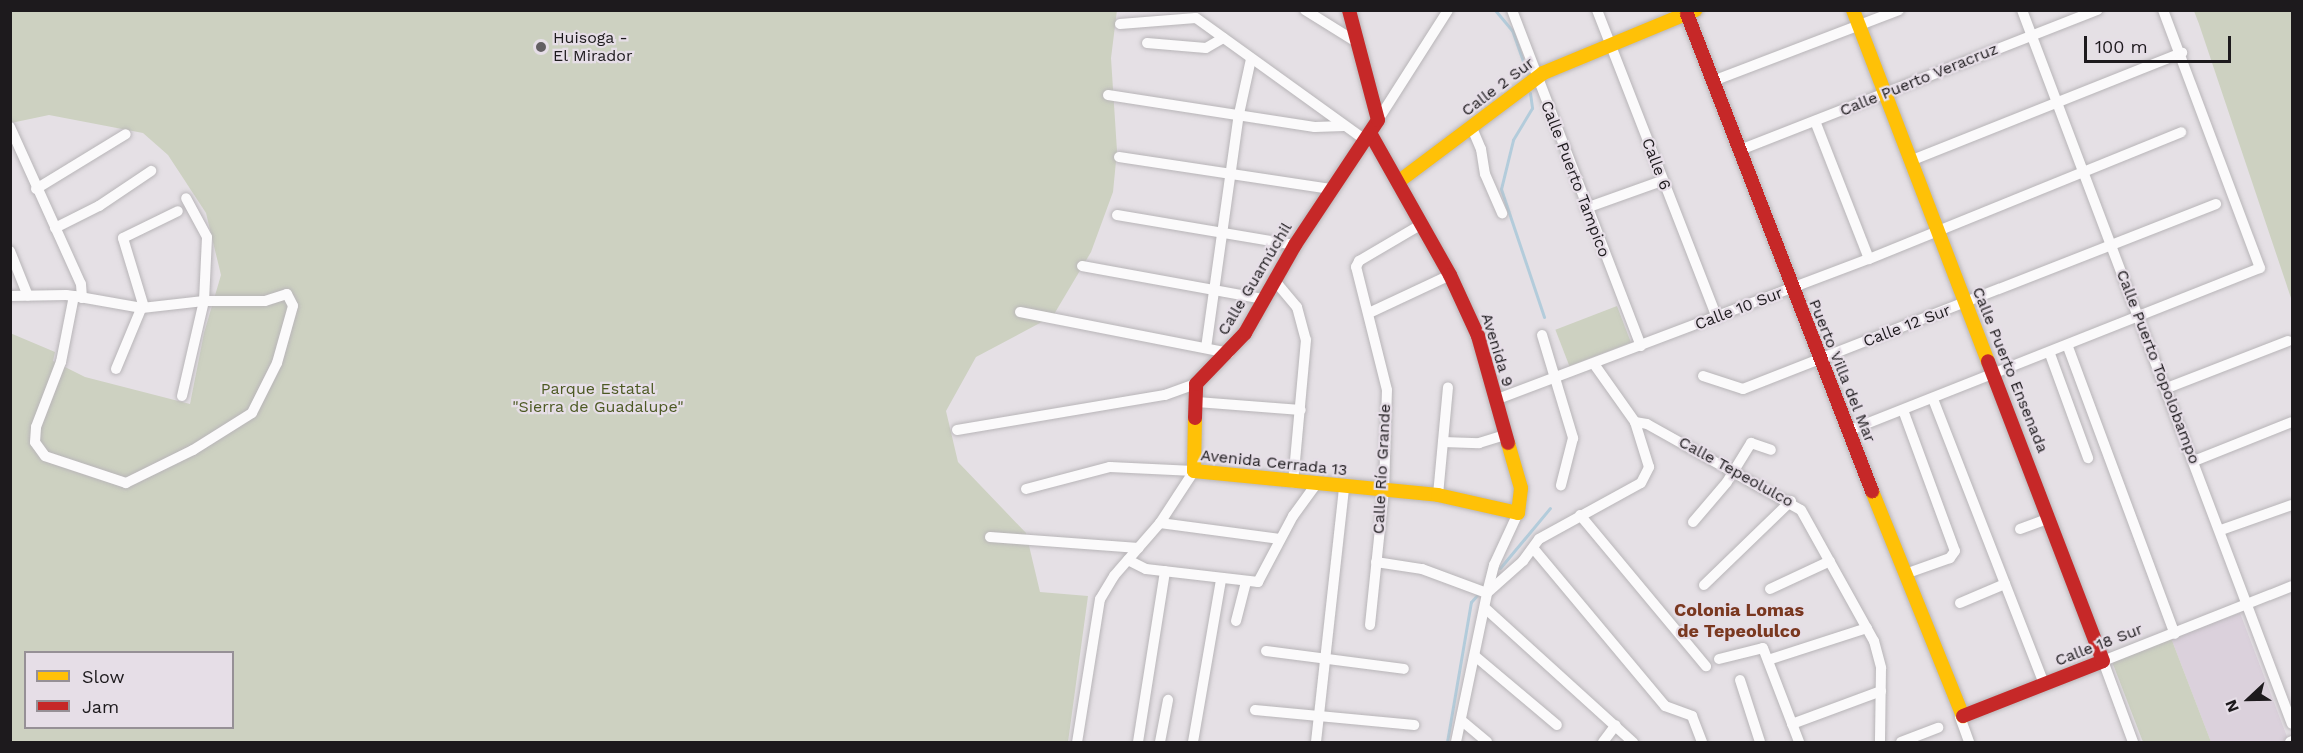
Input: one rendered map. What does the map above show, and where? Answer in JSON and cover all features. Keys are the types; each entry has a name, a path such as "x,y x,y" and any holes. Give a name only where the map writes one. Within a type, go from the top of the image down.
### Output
{"street":[{"path":"1305,10 1358,43"},
{"path":"1349,10 1378,120"},
{"name":"Calle Guamúchil","path":"957,430 1165,395 1196,384 1229,352 1264,299 1295,245 1448,10"},
{"name":"Calle Puerto Tampico","path":"1512,10 1586,208 1641,346"},
{"name":"Calle 6","path":"1597,10 1717,317"},
{"name":"Calle Puerto Ensenada","path":"1853,10 2050,518 2133,742"},
{"path":"1713,81 1899,10"},
{"name":"Calle Puerto Topolobampo","path":"2022,10 2055,105 2167,388 2249,603 2292,724"},
{"name":"Calle Puerto Veracruz","path":"1740,150 2098,10"},
{"path":"1848,431 2068,347 2260,268 2182,54 2163,10"},
{"name":"Calle 2 Sur","path":"1398,182 1538,77 1689,12"},
{"name":"Puerto Villa del Mar","path":"1689,12 1792,289 1969,742"},
{"path":"1120,24 1190,17 1223,38 1344,126 1368,136"},
{"path":"1147,43 1206,48 1223,38"},
{"path":"1910,161 2055,105 2143,67 2182,54"},
{"path":"1206,348 1239,114 1251,59"},
{"path":"1108,95 1315,127 1344,126"},
{"path":"1815,121 1869,259"},
{"path":"10,127 36,189 81,284 78,297 61,362 36,427 37,446 45,456 126,483 139,479 252,413 279,358 293,306 289,295 265,301 204,301 142,308 78,297 10,296"},
{"path":"1472,128 1481,149 1485,174 1502,213"},
{"name":"Calle 10 Sur","path":"1496,400 1557,379 1869,259 2181,132"},
{"path":"36,189 126,134"},
{"name":"Avenida 9","path":"1368,136 1422,224 1450,275 1478,336 1521,488 1518,513 1494,565 1456,742"},
{"path":"1119,157 1331,189"},
{"path":"54,228 99,206 151,171"},
{"path":"1586,208 1662,181"},
{"path":"182,396 204,301 207,237 186,198"},
{"name":"Calle 12 Sur","path":"1703,376 1743,389 1966,304 2216,204"},
{"path":"116,369 142,308 142,295 123,238 178,211"},
{"path":"1117,215 1295,245"},
{"name":"Calle Río Grande","path":"1370,625 1384,490 1387,390 1356,265 1422,224"},
{"path":"10,251 28,296"},
{"path":"1082,266 1214,292 1264,299"},
{"path":"1369,313 1450,275"},
{"path":"1275,281 1290,295 1304,330 1301,410 1293,482"},
{"path":"1020,312 1229,352"},
{"path":"1542,335 1574,438 1560,485"},
{"path":"2167,388 2288,341"},
{"path":"2068,347 2175,634"},
{"path":"2050,354 2088,458"},
{"path":"1376,562 1422,569 1487,593 1533,548 1539,539 1634,488 1646,476 1648,463 1635,422 1594,364"},
{"path":"1077,742 1100,599 1128,560 1160,523 1194,471 1196,384"},
{"path":"1438,495 1448,387"},
{"path":"1933,399 2044,684"},
{"path":"1197,402 1301,410"},
{"path":"1903,410 1955,551 1950,558 1905,574"},
{"name":"Calle Tepeolulco","path":"1635,422 1647,424 1791,501 1801,510 1867,627 1880,659 1880,742"},
{"path":"2194,461 2292,422"},
{"path":"1443,442 1479,443 1506,435"},
{"path":"1693,522 1735,471 1751,443 1771,450"},
{"name":"Avenida Cerrada 13","path":"1026,489 1110,467 1194,471 1438,495 1518,513"},
{"path":"1128,560 1146,569 1221,580 1227,577 1246,582 1261,579 1280,539 1316,484"},
{"path":"1316,742 1344,487"},
{"path":"1704,585 1791,501"},
{"path":"2221,530 2292,505"},
{"path":"1580,515 1706,666"},
{"path":"2020,529 2050,518"},
{"path":"1160,523 1280,539"},
{"path":"990,537 1139,548"},
{"path":"1533,548 1665,706 1692,716 1702,742"},
{"path":"1770,589 1830,561"},
{"path":"1137,742 1165,571"},
{"path":"1193,742 1221,580"},
{"path":"1236,621 1246,582"},
{"path":"1960,603 2005,584"},
{"name":"Calle 18 Sur","path":"1960,717 2292,586"},
{"path":"1485,608 1633,742"},
{"path":"1768,660 1790,651 1798,652 1867,627"},
{"path":"1719,659 1762,647 1799,742"},
{"path":"1266,651 1404,669"},
{"path":"1475,656 1557,725"},
{"path":"1740,680 1760,742"},
{"path":"1792,724 1881,691"},
{"path":"1160,742 1168,700"},
{"path":"1255,710 1414,725"},
{"path":"1461,720 1487,742"},
{"path":"1603,742 1616,725"},
{"path":"1901,742 1938,728"}],"shaded area":[{"path":"2240,613 2289,742 2211,742 2171,638"}],"green space":[{"name":"Parque Estatal \"Sierra de Guadalupe\"","path":"1117,10 1111,58 1117,151 1113,192 1091,252 1053,316 976,357 946,411 958,462 1026,533 1040,592 1088,596 1068,742 11,742 10,333 55,352 53,361 85,377 190,404 204,333 221,275 206,213 168,155 143,133 49,115 11,123 11,11"},
{"path":"2194,11 2292,11 2292,301 2199,24"},
{"path":"1617,306 1631,342 1569,366 1555,330"},
{"path":"2171,638 2211,742 2143,742 2111,659"}],"waterway":[{"path":"1495,10 1512,30 1528,75"},
{"path":"1530,93 1532,108 1513,140 1501,189 1544,317"},
{"path":"1500,568 1550,508"},
{"path":"1447,742 1471,602 1479,593"}],"traffic: slow":[{"path":"1398,182 1543,73 1695,10"},
{"path":"1853,10 1988,361"},
{"path":"1195,418 1194,471 1438,495 1518,513 1521,488 1508,443"},
{"path":"1872,491 1963,716"}],"traffic: jam":[{"path":"1195,418 1196,384 1245,333 1295,245 1378,120 1349,10"},
{"path":"1687,14 1872,491"},
{"path":"1370,133 1450,275 1478,336 1508,443"},
{"path":"1963,716 2103,661 1988,361"}],"place":[{"name":"Huisoga - El Mirador","path":"541,47"}],"district":[{"name":"Colonia Lomas de Tepeolulco","path":"1739,621"}]}
